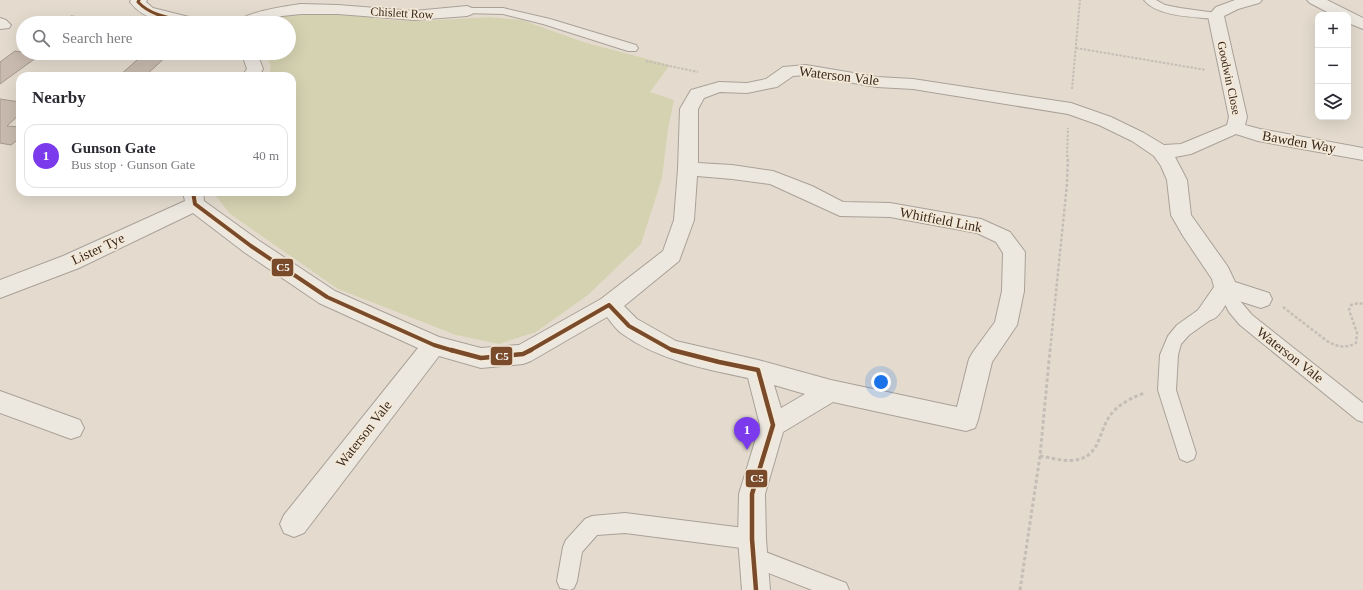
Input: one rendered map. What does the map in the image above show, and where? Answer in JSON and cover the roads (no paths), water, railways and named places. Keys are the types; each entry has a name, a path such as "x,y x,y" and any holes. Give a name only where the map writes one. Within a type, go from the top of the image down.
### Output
{"street":[{"path":"139,0 138,2 141,8 151,13 164,16"},
{"path":"1216,16 1217,13 1223,9 1254,0"},
{"path":"1315,0 1339,12"},
{"name":"Chislett Row","path":"258,16 283,9 308,6 346,8 398,15 436,15 467,11"},
{"name":"Goodwin Close","path":"1162,152 1184,150 1235,128 1238,117 1216,16"},
{"path":"1351,18 1363,24"},
{"path":"251,60 254,69 252,72"},
{"name":"Waterson Vale","path":"194,198 251,246 327,297 434,344 481,358 523,354 609,305 648,276 672,255 684,220 688,169 688,109 697,94 719,87 747,88 771,83 789,71 806,70 877,82 913,84 1071,109 1105,121 1138,137 1162,152 1170,164 1177,180 1181,215 1190,231 1223,278 1225,288"},
{"name":"Bawden Way","path":"1235,128 1258,135 1363,154"},
{"name":"Whitfield Link","path":"688,169 732,172 772,178 805,191 840,209 890,210 981,226 1003,237 1014,252 1013,291 1006,325 981,359 966,420 831,391"},
{"name":"Lister Tye","path":"0,289 71,262 194,198"},
{"path":"1206,313 1225,288 1261,299"},
{"path":"609,305 629,326 670,349 719,362 758,370 831,391"},
{"name":"Waterson Vale","path":"294,524 434,344"},
{"path":"756,590 753,548 752,494 773,425 758,370"},
{"path":"773,425 831,391"},
{"path":"0,402 71,428"}],"lane":[{"path":"1150,0 1152,4 1162,8 1216,16"},
{"path":"467,11 503,11 546,22 632,48"},
{"name":"Waterson Vale","path":"1225,288 1235,307 1246,320 1363,414"},
{"path":"1186,452 1167,390 1169,355 1174,341 1183,330 1206,313"},
{"path":"567,581 573,547 592,526 625,522 753,548 839,590"}],"place":[{"name":"Gunson Gate","path":"747,450"}]}
